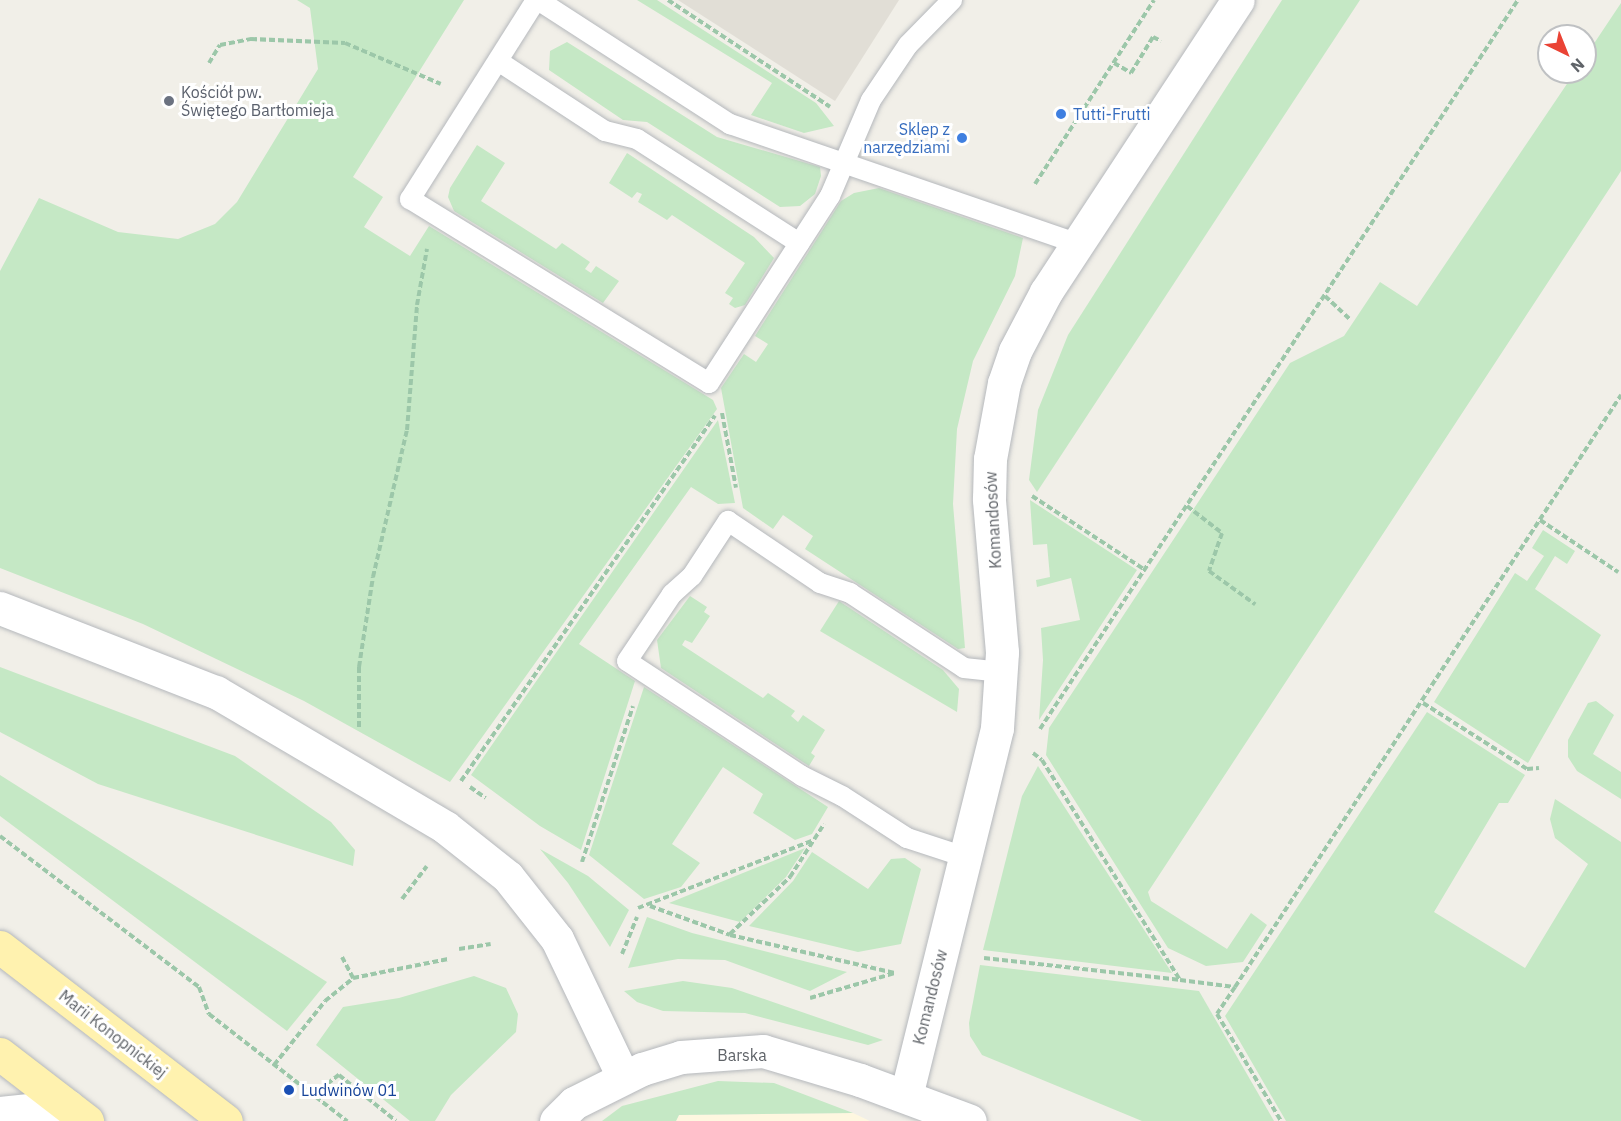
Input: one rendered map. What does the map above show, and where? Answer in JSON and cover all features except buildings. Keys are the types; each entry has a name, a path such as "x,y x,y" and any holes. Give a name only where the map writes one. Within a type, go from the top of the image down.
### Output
{"main road":[{"name":"Marii Konopnickiej","path":"0,947 225,1121"},
{"path":"0,1054 78,1114"}],"street":[{"name":"Komandosów","path":"906,1096 997,728 1002,672 989,499 996,414 1015,351 1046,292 1238,0"},
{"path":"0,608 216,692 445,827 508,877 557,939 622,1077"},
{"name":"Barska","path":"556,1121 574,1103 622,1077 681,1057 763,1051 906,1096 970,1121"},
{"path":"0,1113 78,1114"}],"lane":[{"path":"952,0 908,45 858,125 844,161 830,196 709,383 410,199 537,0 722,120 844,161 1078,244"},
{"path":"498,62 605,131 637,139 799,243"},
{"path":"965,857 907,838 842,796 802,776 627,661 672,594 692,576 728,521 820,583 850,593 963,668 1002,672"}],"path":[{"path":"668,0 858,125"},
{"path":"1035,183 1154,0"},
{"path":"1038,731 1518,0"},
{"path":"1114,63 1131,73 1153,37"},
{"path":"209,63 220,45 251,39 345,43 475,98"},
{"path":"358,776 358,667 373,577 407,430 417,304 435,215"},
{"path":"1325,296 1350,319"},
{"path":"1281,1121 1217,1014 1423,703 1621,395"},
{"path":"461,781 721,408 739,506 728,521"},
{"path":"1021,489 1145,570"},
{"path":"1187,506 1222,533 1209,571 1255,604"},
{"path":"1540,520 1618,572"},
{"path":"582,862 644,672"},
{"path":"1423,703 1527,769 1539,768"},
{"path":"1026,748 1042,760 1180,980"},
{"path":"470,788 486,798"},
{"path":"730,934 790,877 842,796"},
{"path":"0,836 199,987 209,1014 347,1121"},
{"path":"638,908 650,906 814,840"},
{"path":"650,906 730,934 895,973 810,998"},
{"path":"622,954 637,916"},
{"path":"459,949 491,944"},
{"path":"342,957 353,978"},
{"path":"974,957 1235,987"},
{"path":"274,1065 325,1001 353,978 448,958"},
{"path":"313,1095 339,1075 396,1121"}],"shaded area":[{"path":"678,0 899,0 835,101"},
{"path":"853,1113 870,1121 676,1121 679,1115"}],"green space":[{"path":"297,0 464,0 353,177 383,197 364,227 410,256 429,226 713,400 717,409 450,782 304,701 143,624 0,568 0,271 39,198 118,232 178,239 215,224 237,202 318,69 310,8"},
{"path":"637,0 657,0 816,103 834,126 804,133 751,115 772,83"},
{"path":"1282,0 1360,0 1037,492 1029,480 1038,410 1068,335"},
{"path":"1621,3 1621,171 1148,892 1151,901 1227,949 1251,913 1267,925 1243,962 1206,966 1168,948 1046,755 1049,728 1290,363 1344,336 1380,282 1417,306 1567,84 1597,84 1597,39"},
{"path":"567,42 717,137 820,167 821,176 815,194 800,206 780,207 647,122 623,120 549,70 550,51"},
{"path":"477,145 505,163 481,201 556,249 562,243 590,262 585,269 591,273 596,266 619,281 603,303 454,211 448,197 450,188"},
{"path":"627,153 754,237 774,258 745,305 735,308 729,304 733,298 725,293 745,263 672,215 667,220 638,202 642,194 637,192 632,198 609,183"},
{"path":"879,188 1023,238 1015,276 973,361 957,429 953,504 965,648 958,649 805,549 813,536 783,515 773,529 743,508 721,388 744,354 756,362 768,344 755,336 841,201 854,193"},
{"path":"718,420 735,503 718,504 691,487 579,644 635,681 581,850 540,826 471,775"},
{"path":"1030,500 1137,570 1039,720 1043,660 1041,628 1080,620 1071,578 1037,587 1036,580 1050,577 1047,544 1033,545"},
{"path":"1543,530 1575,551 1567,564 1555,556 1535,589 1601,635 1528,763 1434,702 1515,573 1527,581 1544,556 1532,548"},
{"path":"690,596 707,607 704,612 710,616 692,643 685,640 682,645 763,698 768,693 795,711 791,716 798,722 803,715 825,730 811,753 815,756 809,766 661,668 657,640"},
{"path":"839,601 943,670 959,689 957,712 820,631"},
{"path":"0,667 235,756 331,822 355,850 353,866 98,784 0,732"},
{"path":"644,687 828,807 812,834 795,840 753,813 763,794 723,767 672,844 700,863 681,887 644,899 589,855"},
{"path":"1596,701 1614,715 1593,754 1621,772 1621,799 1577,771 1568,757 1568,740 1588,703"},
{"path":"1427,712 1525,775 1508,803 1499,803 1434,912 1525,968 1588,864 1555,838 1550,819 1555,799 1621,842 1621,1121 1286,1121 1225,1016"},
{"path":"1038,766 1172,973 983,950 1022,796"},
{"path":"0,775 327,982 287,1031 0,816"},
{"path":"805,848 786,877 740,922 669,903"},
{"path":"540,849 588,876 629,910 610,947 568,883"},
{"path":"812,852 868,889 891,859 905,858 921,869 901,944 858,952 749,926 793,881"},
{"path":"647,917 692,933 847,972 810,991 725,960 678,959 628,968"},
{"path":"980,965 1199,991 1274,1121 1142,1121 982,1055 970,1036 969,1023"},
{"path":"474,976 506,988 518,1014 516,1032 451,1095 435,1121 410,1121 316,1045 343,1007 399,998"},
{"path":"683,981 732,988 883,1040 868,1045 745,1013 663,1011 637,1002 624,991"},
{"path":"718,1081 774,1083 853,1113 679,1115 676,1121 602,1121 622,1106"}],"place":[{"name":"Kościół pw. Świętego Bartłomieja","path":"169,101"},
{"name":"Tutti-Frutti","path":"1061,114"},
{"name":"Sklep z narzędziami","path":"962,138"},
{"name":"Ludwinów 01","path":"289,1090"}]}
